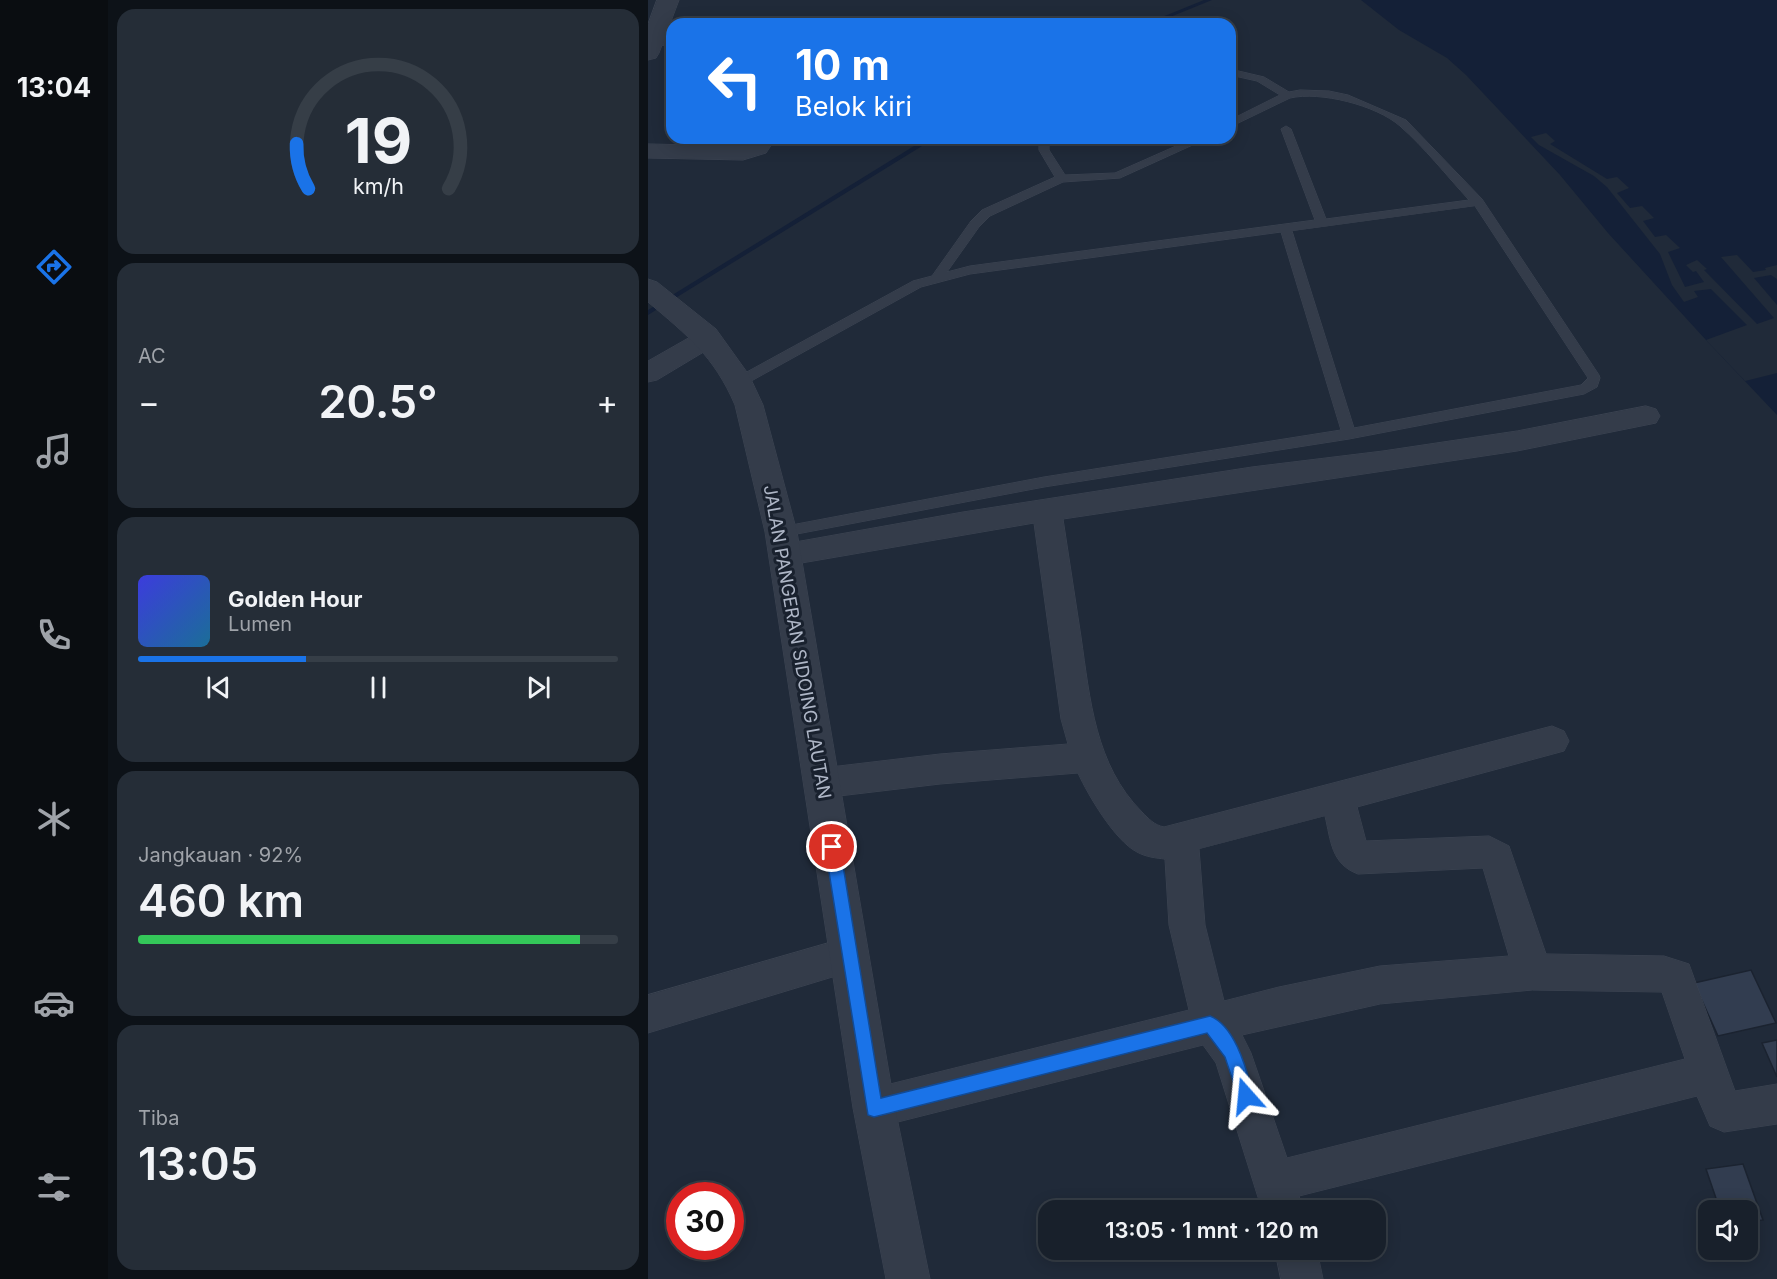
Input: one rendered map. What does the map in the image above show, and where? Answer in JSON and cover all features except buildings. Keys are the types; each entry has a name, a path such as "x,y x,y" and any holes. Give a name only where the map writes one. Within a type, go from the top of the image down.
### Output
{"street":[{"path":"658,44 668,0"},
{"path":"648,151 743,153 758,148 761,144"},
{"name":"JALAN PANGERAN SIDOING LAUTAN","path":"648,288 707,337 739,382 749,405 783,543 874,1108 908,1279"},
{"path":"648,373 707,337"},
{"path":"783,543 1047,510 1252,478 1383,462 1517,441 1646,416"},
{"path":"1047,510 1077,719 1089,757 1107,794 1139,834 1155,843 1552,741"},
{"path":"822,783 940,769 1089,757"},
{"path":"1337,798 1351,850 1358,858 1483,852 1489,852 1497,858 1533,972"},
{"path":"1181,838 1187,925 1210,1024 1232,1053 1279,1196 1709,1073"},
{"path":"648,1014 849,955"},
{"path":"874,1108 1279,1006 1380,985 1533,972 1664,974 1676,977 1724,1112 1777,1104"},
{"path":"1298,1260 1302,1279"}],"lane":[{"path":"1236,73 1261,79 1272,84 1287,96"},
{"path":"783,543 1044,482 1349,434 1584,389 1592,384 1593,375 1478,202 1411,130 1385,113 1329,94 1311,92 1287,96 1236,121"},
{"path":"1286,129 1321,222"},
{"path":"1045,144 1044,150 1062,179"},
{"path":"937,277 975,224 986,213 1047,184 1062,179 1116,176 1146,166 1191,144"},
{"path":"739,382 900,292 937,277 970,270 1478,202"},
{"path":"1285,227 1349,434"}],"water":[{"path":"1361,0 1777,0 1777,415 1608,233 1560,175 1466,75 1447,58 1399,30"}],"pier":[{"path":"1546,133 1555,141 1550,144 1607,179 1617,177 1629,188 1617,193 1630,208 1642,206 1654,218 1643,221 1655,237 1666,235 1680,248 1668,252 1685,287 1704,282 1696,271 1693,272 1686,265 1697,260 1757,324 1774,318 1721,257 1737,255 1753,272 1777,265 1777,279 1771,275 1754,278 1777,305 1777,373 1745,381 1706,340 1747,325 1711,289 1694,291 1698,297 1684,302 1672,285 1660,254 1607,187 1594,176 1539,145 1531,137"}],"waterway":[{"path":"1163,18 1209,0"},
{"path":"648,313 922,144"}],"route":[{"path":"832,847 874,1108 1210,1024 1232,1053 1246,1096"}]}
